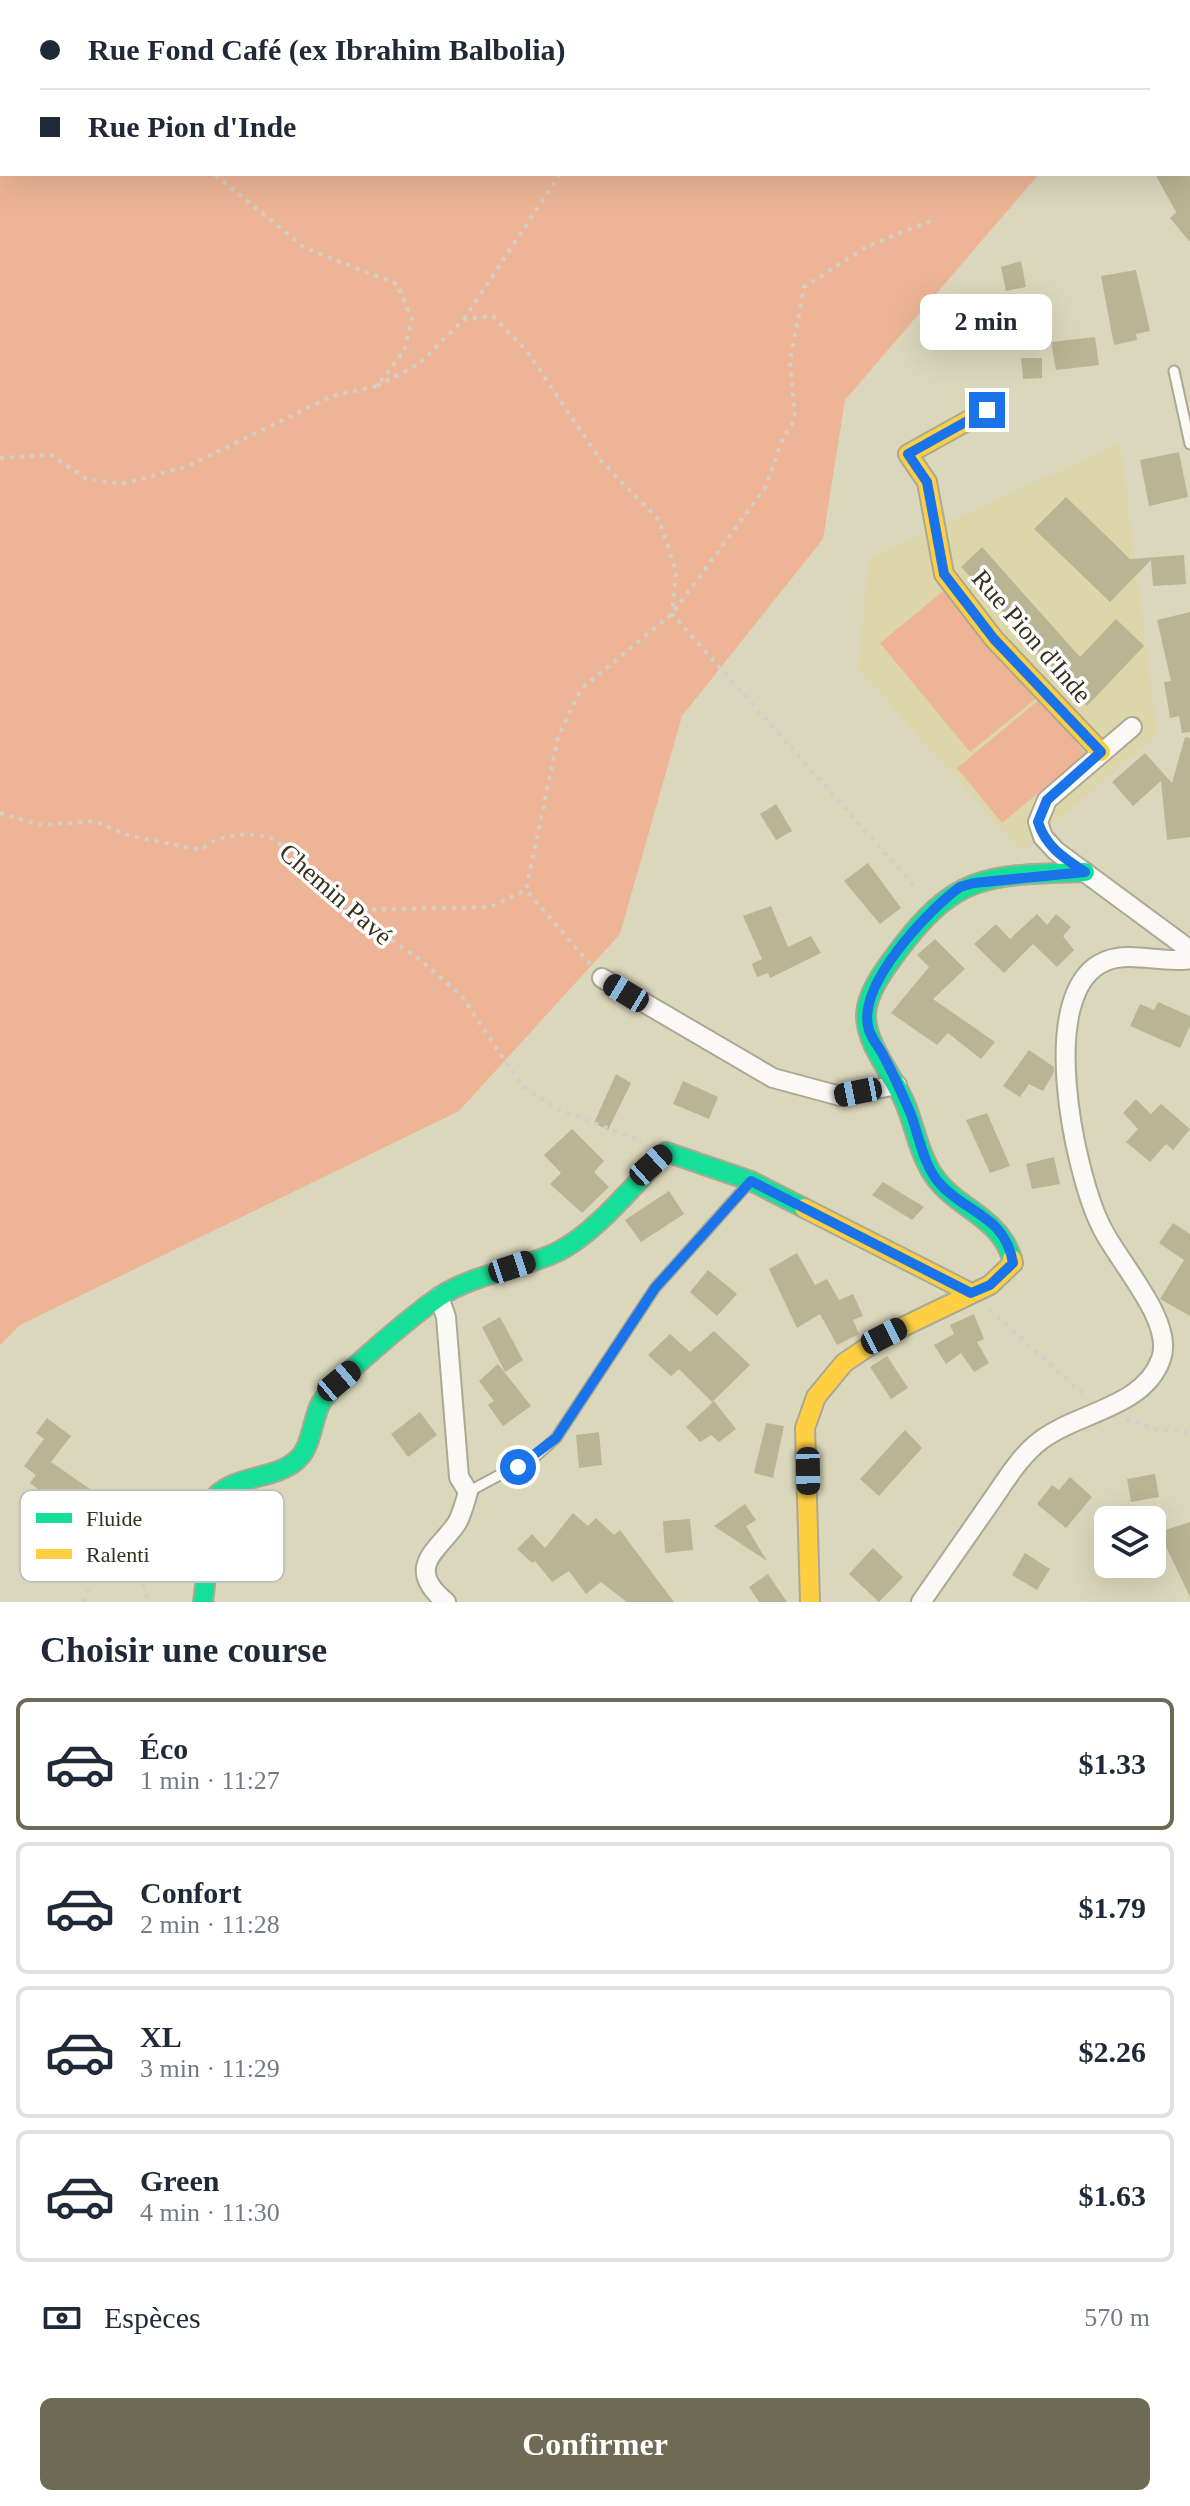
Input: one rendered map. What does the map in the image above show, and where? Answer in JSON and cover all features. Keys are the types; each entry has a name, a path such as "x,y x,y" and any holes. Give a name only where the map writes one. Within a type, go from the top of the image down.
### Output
{"street":[{"name":"Rue Pion d'Inde","path":"987,410 908,454 927,482 944,574 994,639 1101,752"},
{"path":"1132,727 1047,800 1038,822 1043,837 1056,851 1190,950"},
{"path":"810,1602 807,1415 828,1379 844,1363 884,1336 1003,1275 1013,1263 1010,1247 995,1225 941,1185 923,1153 897,1085 869,1029 868,1001 894,956 960,887 1085,872"},
{"path":"921,1602 1013,1471 1035,1445 1070,1422 1101,1411 1140,1390 1155,1374 1163,1356 1165,1337 1092,1205 1069,1097 1065,1026 1073,996 1087,973 1106,961 1190,959"},
{"path":"602,978 773,1078 840,1096 897,1085"},
{"path":"222,1490 290,1465 301,1457 321,1402 339,1381 439,1297 469,1281 553,1254 577,1241 666,1152 751,1181 971,1293"},
{"path":"439,1297 446,1317 459,1477 468,1492 457,1523 432,1548 427,1564 428,1582 446,1602"},
{"path":"203,1602 205,1582"}],"lane":[{"path":"1174,371 1190,444"},
{"path":"468,1492 518,1467 556,1438 655,1288 751,1181"}],"path":[{"path":"216,176 305,248 397,284 412,319 404,351 377,386"},
{"path":"0,458 51,455 87,479 122,484 188,466 332,396 377,386 419,364 464,319 559,176"},
{"path":"526,890 558,737 581,689 672,614 765,488 782,440 795,419 790,361 804,287 868,246 930,221"},
{"path":"464,319 493,316 527,351 601,461 659,520 676,571 672,614 935,910"},
{"name":"Chemin Pavé","path":"0,813 40,825 94,821 131,836 200,850 217,839 245,834 269,837 290,850 351,910 389,941 419,959 461,995 522,1086 558,1109 666,1152"},
{"path":"351,910 490,907 526,890"},
{"path":"526,890 602,978"},
{"path":"971,1293 1101,1411 1154,1429 1190,1433"},
{"path":"83,1602 93,1582"},
{"path":"142,1582 149,1602"}],"shaded area":[{"path":"0,176 1037,176 845,400 823,539 682,716 620,934 459,1111 20,1325 0,1345"},
{"path":"1120,443 1157,734 1022,851 858,669 869,558"},
{"path":"948,587 1038,697 970,752 880,643"},
{"path":"1040,699 1086,754 1002,823 957,768"}],"building":[{"path":"1156,176 1190,176 1190,242 1170,218 1176,212"},
{"path":"1021,261 1026,287 1006,291 1001,267"},
{"path":"1136,270 1150,331 1136,334 1137,340 1114,345 1101,276"},
{"path":"1095,337 1099,365 1056,370 1051,342"},
{"path":"1021,358 1042,358 1042,378 1023,379"},
{"path":"1179,452 1188,497 1149,506 1140,460"},
{"path":"1066,497 1130,559 1184,555 1186,584 1153,586 1151,560 1110,602 1034,529"},
{"path":"982,547 1080,657 1116,619 1144,646 1087,706 1017,635 1022,631 961,567"},
{"path":"1190,612 1190,732 1182,733 1179,716 1170,718 1164,682 1171,681 1157,620"},
{"path":"1185,737 1190,738 1190,837 1167,840 1161,781 1133,806 1112,782 1145,753 1172,783"},
{"path":"776,804 792,831 776,840 760,814"},
{"path":"868,863 901,908 880,924 844,881"},
{"path":"771,906 788,947 811,936 821,953 770,978 768,973 757,977 752,964 762,959 743,916"},
{"path":"1037,914 1047,925 1056,914 1071,927 1063,936 1074,950 1057,967 1033,944 1004,973 974,944 996,924 1010,939"},
{"path":"935,939 965,969 933,999 995,1042 981,1059 948,1033 937,1045 891,1013 929,967 917,955"},
{"path":"1158,1002 1190,1016 1190,1026 1180,1048 1130,1026 1140,1004 1154,1010"},
{"path":"1029,1050 1054,1067 1054,1072 1043,1091 1029,1084 1020,1097 1003,1086"},
{"path":"616,1074 631,1083 608,1130 594,1123"},
{"path":"683,1081 718,1097 709,1119 673,1104"},
{"path":"1136,1099 1151,1114 1161,1104 1190,1129 1173,1150 1166,1144 1150,1162 1126,1142 1138,1129 1123,1113"},
{"path":"987,1113 1010,1166 990,1173 966,1120"},
{"path":"572,1129 604,1161 594,1172 609,1187 582,1213 550,1184 561,1173 544,1155"},
{"path":"1054,1157 1060,1184 1032,1189 1026,1164"},
{"path":"883,1182 924,1207 912,1220 872,1195"},
{"path":"669,1191 684,1214 641,1242 625,1220"},
{"path":"1173,1223 1190,1234 1190,1316 1160,1299 1184,1260 1159,1243"},
{"path":"797,1253 815,1285 827,1279 839,1300 853,1294 863,1316 853,1320 859,1334 837,1345 820,1314 797,1328 769,1269"},
{"path":"708,1270 737,1294 717,1316 690,1292"},
{"path":"974,1314 984,1339 977,1342 989,1363 974,1372 961,1353 946,1364 934,1345 954,1334 950,1325"},
{"path":"500,1317 523,1360 505,1372 482,1327"},
{"path":"714,1331 750,1365 712,1402 679,1369 671,1376 648,1355 670,1334 690,1352"},
{"path":"887,1356 908,1388 891,1399 870,1367"},
{"path":"498,1364 531,1406 503,1426 488,1405 494,1401 479,1381"},
{"path":"714,1401 736,1429 719,1442 711,1435 700,1442 686,1427"},
{"path":"420,1412 437,1435 408,1457 391,1434"},
{"path":"47,1418 71,1436 51,1462 91,1490 39,1490 30,1483 36,1475 24,1466 44,1439 36,1433"},
{"path":"766,1423 784,1426 773,1478 754,1473"},
{"path":"905,1430 922,1448 879,1496 860,1479"},
{"path":"599,1432 602,1465 579,1468 576,1435"},
{"path":"1155,1474 1159,1497 1131,1502 1127,1479"},
{"path":"1070,1477 1092,1497 1066,1528 1037,1504 1052,1485 1059,1490"},
{"path":"745,1504 756,1520 746,1526 767,1561 714,1526"},
{"path":"573,1513 588,1526 596,1518 614,1535 620,1530 674,1602 627,1602 601,1582 586,1594 569,1571 552,1582 535,1561 532,1563 517,1549 532,1534 545,1548"},
{"path":"690,1519 693,1550 665,1553 663,1521"},
{"path":"1190,1522 1190,1597 1166,1547 1166,1530"},
{"path":"873,1548 903,1577 879,1602 849,1574"},
{"path":"1025,1553 1050,1569 1037,1590 1012,1575"},
{"path":"768,1574 787,1602 759,1602 749,1587"}],"traffic: fast":[{"path":"1012,1259 998,1233 943,1187 929,1168 905,1103 870,1037 867,1006 877,982 917,927 957,893 977,883 999,878 1085,872"},
{"path":"224,1490 279,1471 298,1459 306,1447 321,1403 341,1379 439,1297 466,1283 553,1254 568,1246 613,1208 666,1152 751,1181 804,1208"},
{"path":"203,1602 205,1582"}],"traffic: slow":[{"path":"987,410 908,454 927,482 944,574 994,639 1101,752"},
{"path":"804,1208 971,1293"},
{"path":"810,1602 805,1428 816,1397 844,1363 884,1336 990,1285 1013,1263 1012,1259"}],"route":[{"path":"518,1467 556,1438 655,1288 751,1181 971,1293 990,1285 1013,1263 1010,1247 995,1225 941,1185 923,1153 911,1116 875,1043 866,1012 868,1001 894,956 949,895 960,887 1085,872 1056,851 1043,837 1038,822 1047,800 1101,752 994,639 944,574 927,482 908,454 987,410"}]}
